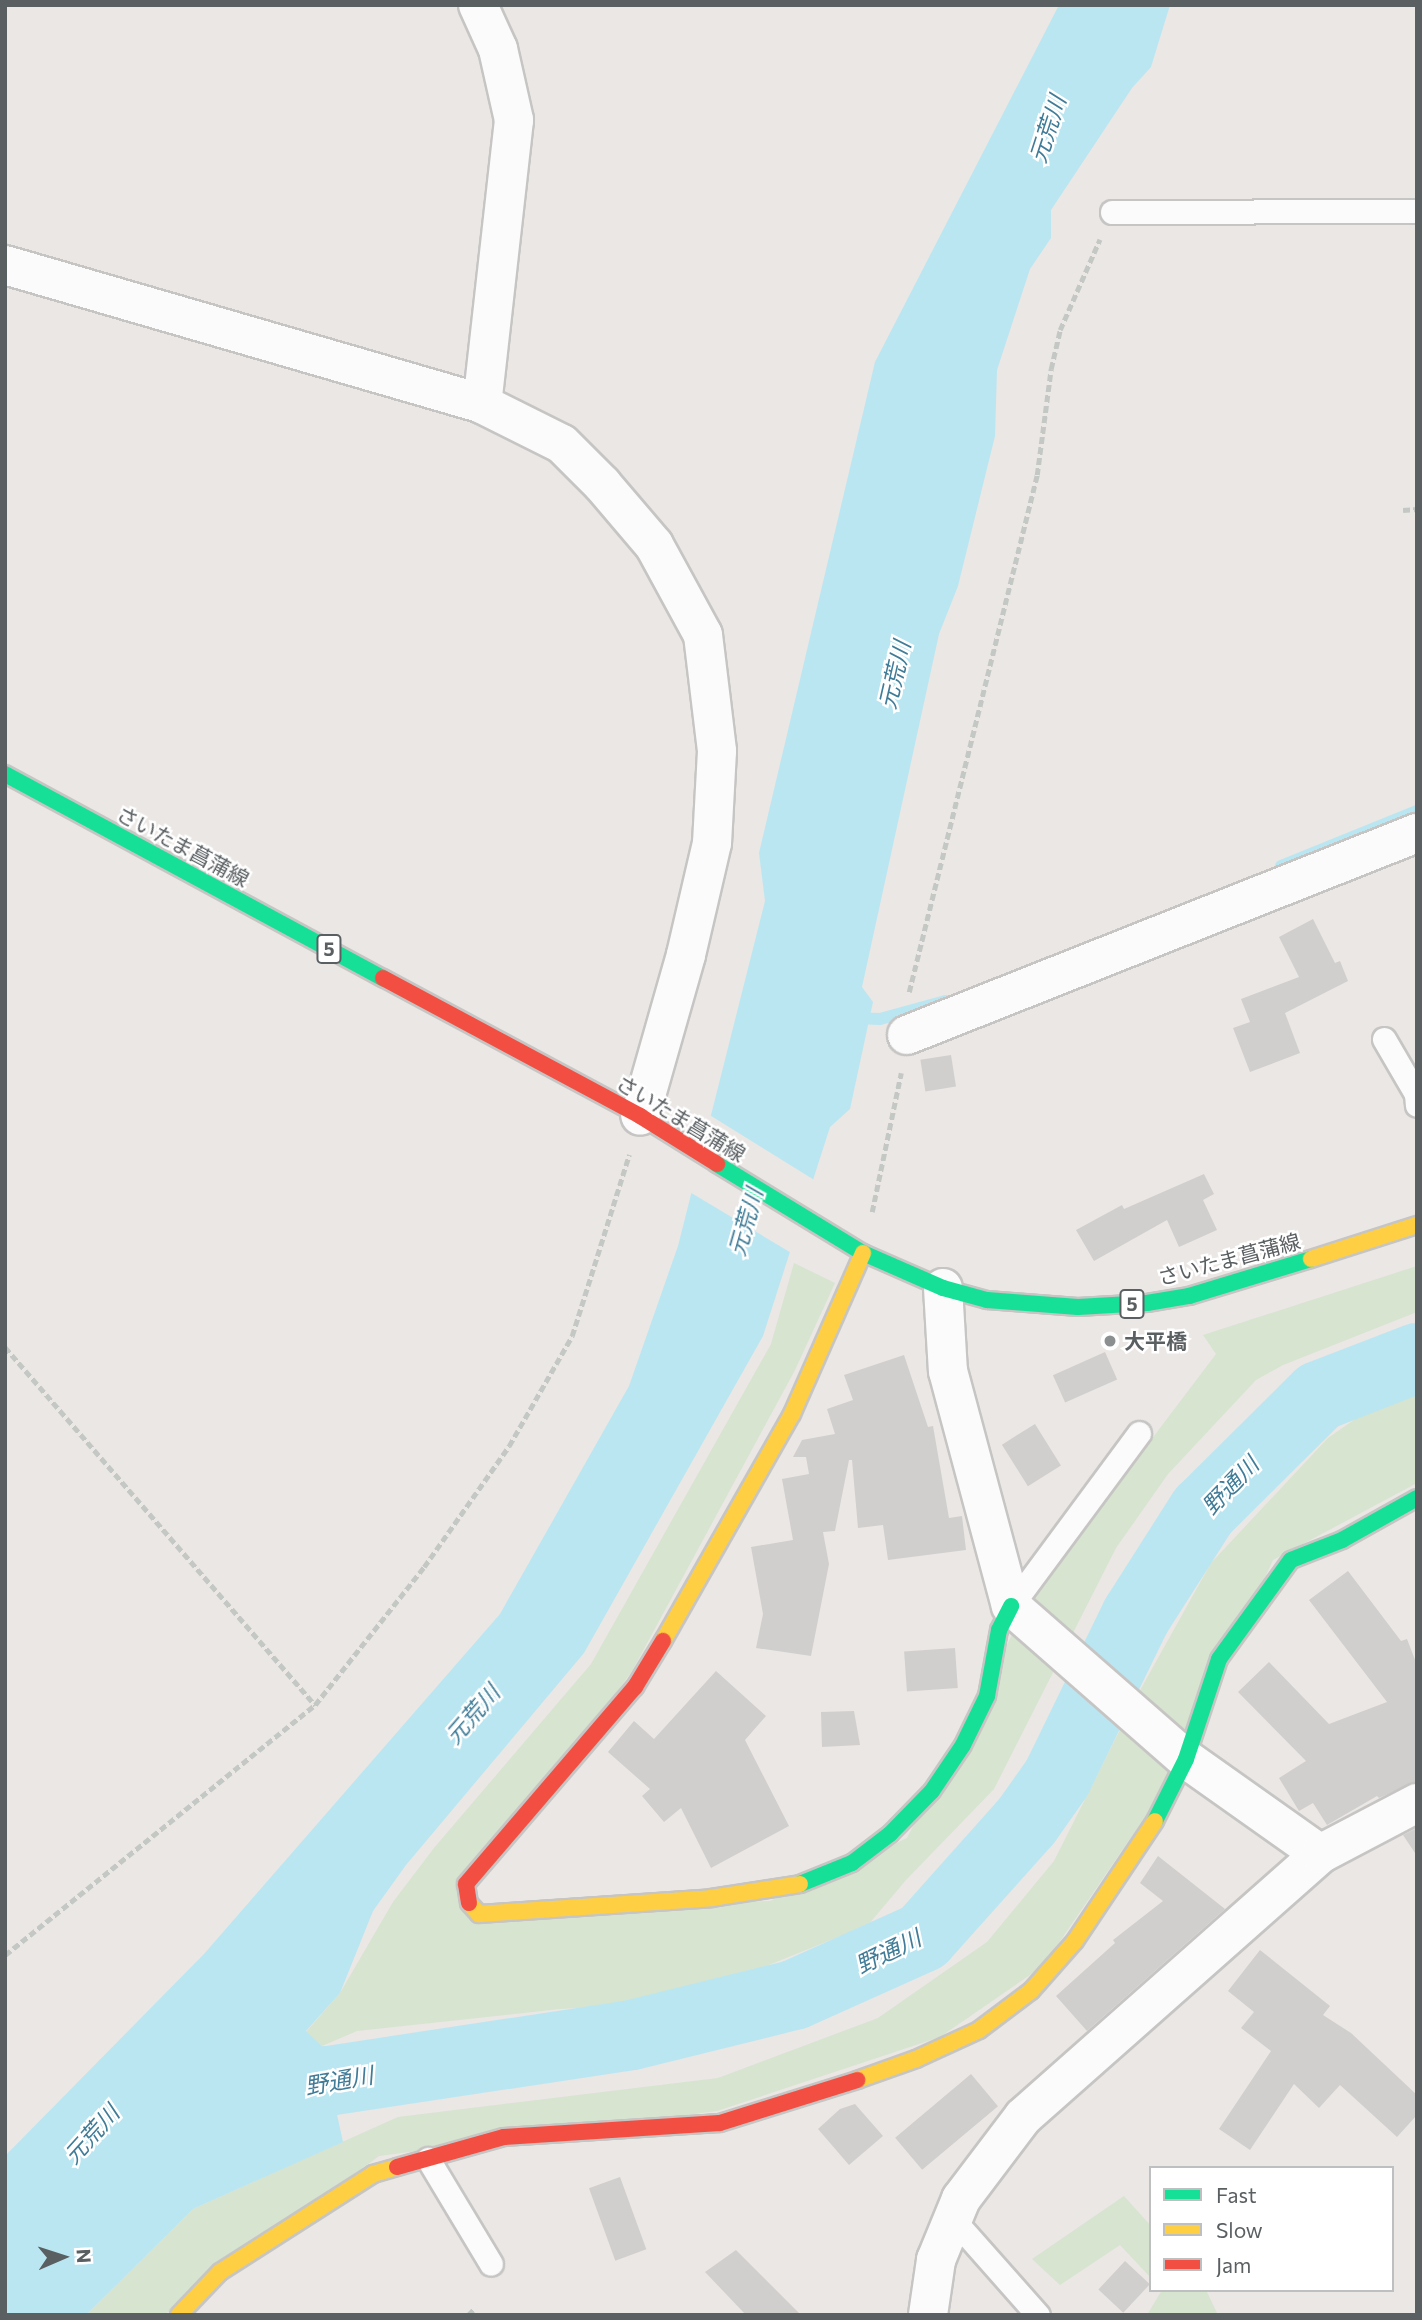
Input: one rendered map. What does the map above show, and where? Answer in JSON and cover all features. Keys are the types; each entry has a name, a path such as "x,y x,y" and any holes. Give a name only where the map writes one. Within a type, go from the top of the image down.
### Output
{"street":[{"path":"478,5 498,49 514,120 482,404"},
{"path":"5,265 482,404 562,444 602,484 654,545 703,635 717,751 712,843 646,1120"},
{"name":"さいたま菖蒲線","path":"5,774 646,1120 863,1253 943,1288 987,1300 1024,1305 1078,1307 1147,1303 1189,1296 1241,1281 1417,1225"},
{"path":"906,1035 1417,833"},
{"path":"863,1253 792,1414 635,1687 466,1884 467,1900 479,1914 711,1898 809,1882 852,1863 890,1834 932,1791 963,1745 987,1696 999,1630 1015,1611"},
{"path":"943,1288 948,1371 1015,1611 1183,1757 1320,1854"},
{"path":"180,2315 220,2272 373,2175 504,2137 720,2123 807,2098 916,2059 979,2030 1031,1992 1075,1941 1165,1806 1219,1659 1291,1560 1342,1540 1417,1498"},
{"path":"928,2315 936,2260 961,2199 1023,2117 1320,1854 1417,1803"}],"lane":[{"path":"1112,212 1417,211"},
{"path":"1384,1039 1416,1094 1417,1105"},
{"path":"1015,1611 1139,1433"},
{"path":"428,2159 491,2264"},
{"path":"953,2219 1038,2315"}],"path":[{"path":"863,1253 906,1035 909,993 1037,475 1060,330 1112,212"},
{"path":"1403,510 1417,509"},
{"path":"5,1955 315,1705 424,1567 509,1446 572,1336 646,1120"},
{"path":"5,1347 315,1705"},
{"path":"468,2315 475,2308"}],"green space":[{"path":"794,1263 835,1283 795,1370 632,1671 461,1910 770,1901 907,1838 1030,1600 1216,1354 1203,1335 1417,1266 1417,1312 1283,1365 1256,1380 1168,1474 1116,1548 994,1789 906,1880 868,1925 754,1971 627,2005 560,2009 357,2031 322,2046 306,2032 340,1993 393,1902 434,1848 591,1664 771,1344"},
{"path":"1417,1392 1417,1483 1273,1560 1175,1773 1043,1966 940,2037 717,2111 379,2156 164,2315 86,2315 193,2209 398,2117 718,2078 878,2018 987,1942 1054,1861 1138,1694 1211,1563 1328,1438 1384,1399"},
{"path":"1124,2196 1149,2224 1149,2276 1120,2245 1060,2285 1032,2259"},
{"path":"1161,2292 1207,2292 1218,2315 1147,2315"}],"water":[{"name":"元荒川","path":"1059,5 1170,5 1151,67 1132,88 1051,210 1051,238 1030,269 997,370 995,436 958,586 939,634 862,987 873,1002 850,1109 830,1127 763,1336 584,1653 406,1865 373,1911 340,1993 306,2031 322,2046 343,2142 193,2209 86,2315 5,2315 5,2156 204,1954 500,1614 629,1386 678,1246 765,901 759,853 875,362"}],"pier":[{"path":"708,1114 816,1181 793,1254 688,1191"}],"building":[{"path":"1313,919 1335,963 1340,961 1348,981 1285,1013 1300,1053 1250,1072 1233,1028 1250,1022 1241,999 1299,977 1279,937"},
{"path":"951,1055 956,1087 925,1091 920,1060"},
{"path":"1204,1174 1214,1194 1203,1200 1217,1230 1179,1247 1167,1220 1094,1261 1076,1230 1122,1205 1124,1209"},
{"path":"1105,1352 1117,1379 1065,1403 1053,1375"},
{"path":"904,1355 928,1427 933,1426 949,1518 962,1516 966,1550 888,1560 883,1525 858,1528 852,1460 849,1460 835,1531 823,1532 829,1564 811,1656 756,1648 763,1614 751,1547 793,1540 782,1479 809,1474 806,1457 793,1457 802,1440 835,1434 827,1409 853,1400 844,1375"},
{"path":"1035,1424 1061,1466 1028,1486 1002,1445"},
{"path":"1348,1571 1401,1641 1407,1639 1417,1665 1417,1781 1379,1798 1377,1796 1327,1825 1313,1803 1299,1811 1279,1778 1306,1761 1238,1692 1269,1662 1329,1724 1387,1702 1309,1600"},
{"path":"955,1648 958,1688 907,1691 904,1652"},
{"path":"716,1671 766,1716 745,1740 789,1826 711,1868 681,1808 664,1822 642,1796 650,1789 608,1752 634,1721 654,1739"},
{"path":"854,1711 860,1745 822,1747 821,1712"},
{"path":"1417,1828 1417,1856 1403,1835"},
{"path":"1158,1856 1225,1909 1087,2031 1056,1996 1115,1943 1113,1940 1163,1901 1140,1883"},
{"path":"1260,1950 1330,2006 1323,2015 1351,2033 1417,2095 1417,2115 1397,2137 1340,2085 1319,2108 1294,2084 1250,2150 1219,2129 1271,2051 1241,2028 1254,2012 1228,1991"},
{"path":"971,2074 998,2106 922,2170 895,2138"},
{"path":"855,2104 883,2136 849,2165 818,2129 840,2109"},
{"path":"620,2177 646,2249 615,2261 589,2188"},
{"path":"736,2250 801,2315 746,2315 705,2272"},
{"path":"1125,2261 1149,2285 1123,2313 1098,2290"}],"waterway":[{"path":"1281,866 1417,811"},
{"path":"854,1018 880,1019 946,1001"},
{"name":"野通川","path":"236,2100 328,2081 632,2035 794,1995 923,1937 1026,1822 1057,1778 1136,1616 1203,1511 1319,1396 1417,1358"}],"traffic: fast":[{"path":"5,774 383,978"},
{"path":"717,1164 863,1253 943,1288 987,1300 1078,1307 1147,1303 1189,1296 1311,1259"},
{"path":"1155,1821 1186,1759 1219,1659 1291,1560 1342,1540 1417,1498"},
{"path":"800,1884 852,1863 890,1834 932,1791 963,1745 987,1696 999,1630 1011,1606"}],"traffic: slow":[{"path":"1311,1259 1417,1225"},
{"path":"663,1641 792,1414 863,1253"},
{"path":"857,2080 916,2059 979,2030 1031,1991 1075,1941 1155,1821"},
{"path":"469,1903 479,1914 711,1898 800,1884"},
{"path":"179,2315 220,2272 373,2174 397,2167"}],"traffic: jam":[{"path":"383,978 640,1116 717,1164"},
{"path":"469,1903 466,1884 635,1687 663,1641"},
{"path":"397,2167 504,2137 720,2123 857,2080"}],"place":[{"name":"大平橋","path":"1110,1341"}]}
